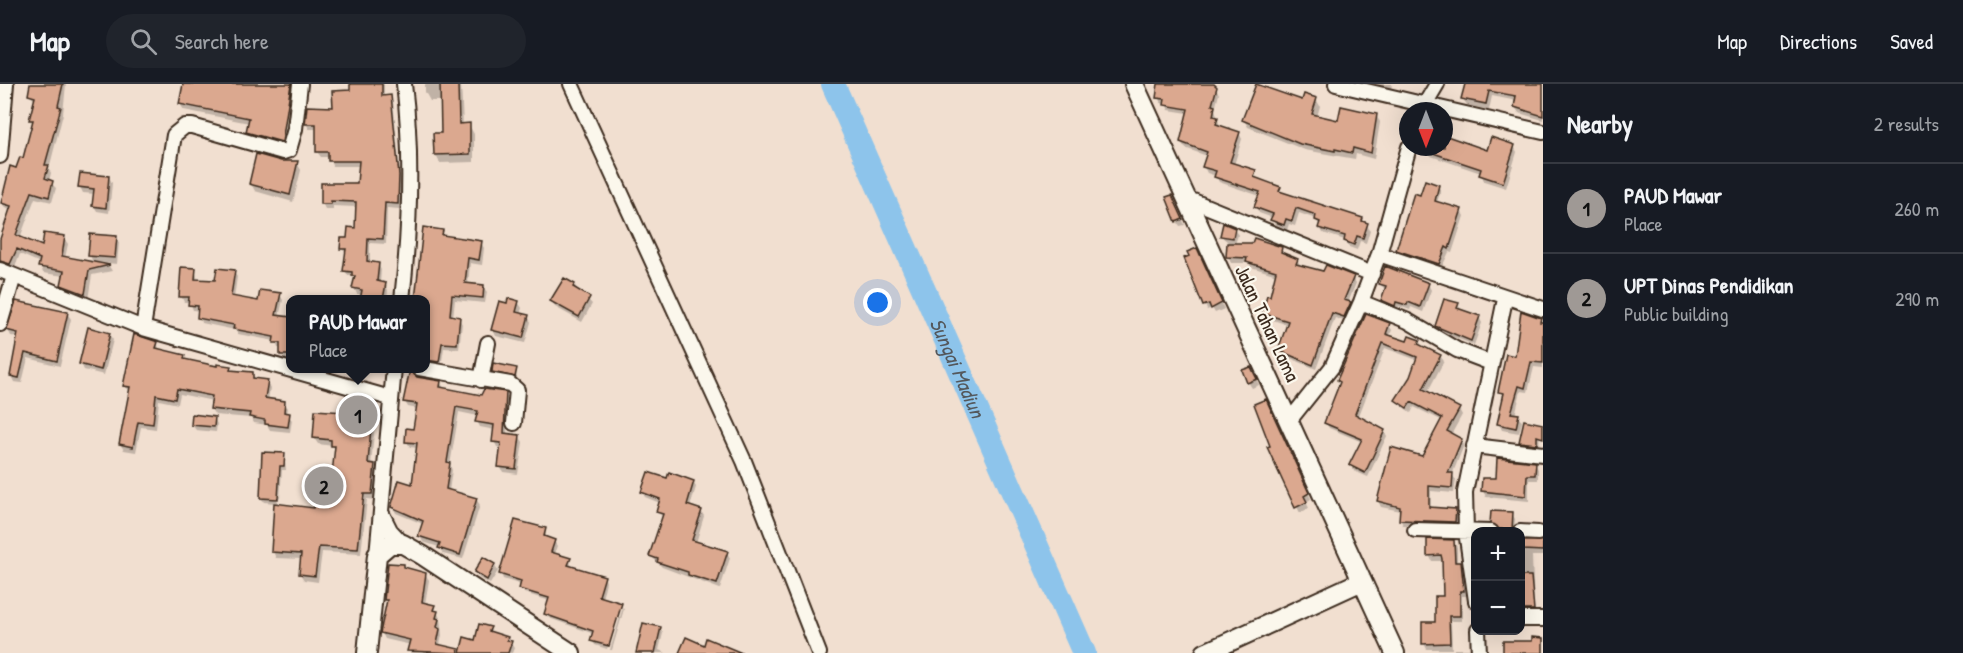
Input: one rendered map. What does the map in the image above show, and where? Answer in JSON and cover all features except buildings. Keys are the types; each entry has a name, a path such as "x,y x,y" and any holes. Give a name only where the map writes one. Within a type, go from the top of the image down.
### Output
{"main road":[{"name":"Jalan Tahan Lama","path":"1134,84 1395,653"},
{"path":"367,653 377,555 390,544 403,544 571,653"},
{"path":"1205,653 1362,581"}],"street":[{"path":"0,156 6,84"},
{"path":"143,328 174,135 185,126 192,126 283,152 289,150 295,129 300,84"},
{"path":"402,295 410,215 408,119 404,84"},
{"path":"571,84 744,461 819,653"},
{"path":"1336,84 1400,102"},
{"path":"1426,102 1437,84"},
{"path":"1453,114 1543,132"},
{"path":"1289,421 1332,367 1361,302 1380,254 1407,156"},
{"path":"1186,198 1372,274"},
{"path":"1380,254 1505,299 1543,309"},
{"path":"0,270 143,328 286,369"},
{"path":"0,324 14,276"},
{"path":"1473,581 1466,531 1465,492 1505,299"},
{"path":"1361,302 1408,321 1456,350 1491,363"},
{"path":"481,380 488,343"},
{"path":"430,371 510,384 517,390 514,423"},
{"path":"302,373 390,398"},
{"path":"377,555 393,373"},
{"path":"1474,446 1543,454"},
{"path":"380,510 390,530 403,544"},
{"path":"1415,530 1471,531"},
{"path":"1525,532 1538,533"},
{"path":"1525,619 1543,619"},
{"path":"1478,635 1479,653"}],"waterway":[{"name":"Sungai Madiun","path":"833,84 1084,653"}],"place":[{"name":"PAUD Mawar","path":"358,415"},
{"name":"UPT Dinas Pendidikan","path":"324,486"}]}
